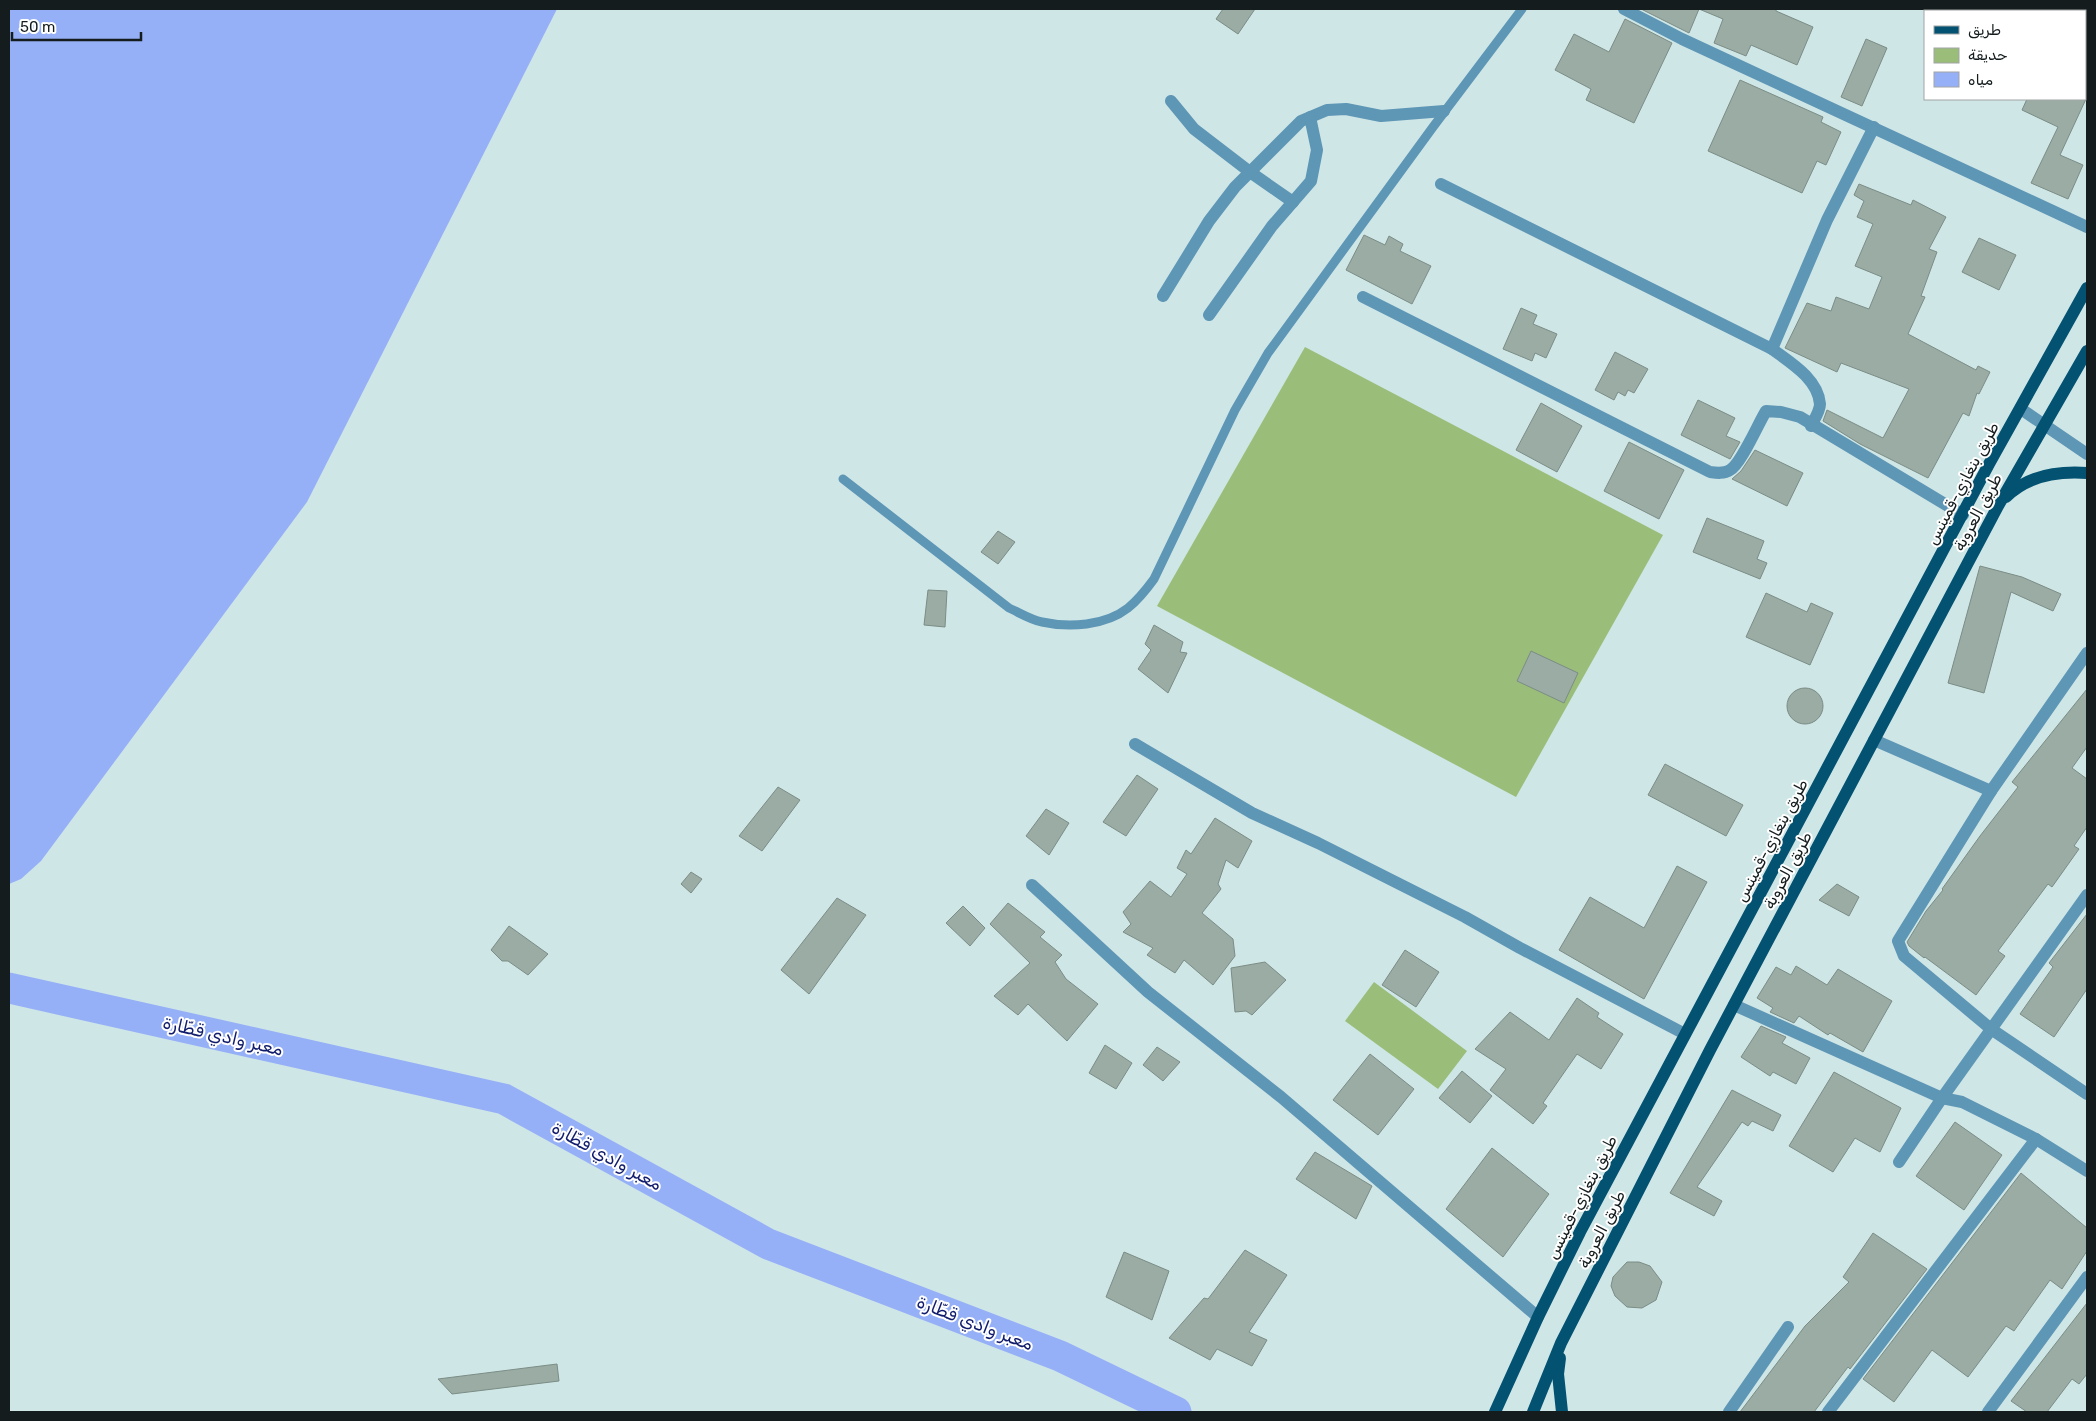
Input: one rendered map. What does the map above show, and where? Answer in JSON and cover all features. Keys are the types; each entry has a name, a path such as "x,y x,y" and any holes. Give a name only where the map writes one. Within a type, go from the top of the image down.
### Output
{"main road":[{"name":"طريق بنغازي-قمينس","path":"1495,1412 1538,1317 1580,1232 1988,464 2087,288"},
{"name":"طريق العروبة","path":"1533,1412 1561,1343 1734,1005 1998,506 2087,350"},
{"path":"1998,506 2016,487 2035,478 2052,474 2087,473"},
{"path":"1561,1343 1558,1374 1562,1412"}],"street":[{"path":"1624,9 1682,39 2087,228"},
{"path":"1170,101 1194,129 1293,202"},
{"path":"1163,296 1209,221 1250,172 1301,120 1327,110 1346,109 1382,116 1444,111"},
{"path":"1209,315 1272,226 1312,181 1317,150 1310,117"},
{"path":"1772,349 1827,220 1874,127"},
{"path":"1441,184 1772,349 1799,370 1814,387 1820,406 1811,426"},
{"path":"1363,297 1710,472 1722,473 1732,469 1744,453 1766,411 1781,412 1800,418 1963,514"},
{"path":"2020,409 2087,454"},
{"path":"2087,652 1991,791 1898,941 1904,956 1992,1029 2087,1094"},
{"path":"1874,740 1991,791"},
{"path":"1135,744 1252,813 1318,842 1465,917 1520,948 1685,1034"},
{"path":"1032,885 1148,992 1281,1097 1538,1317"},
{"path":"1899,1162 1942,1098 2087,895"},
{"path":"1734,1005 1942,1098 1962,1102 2036,1139 2087,1171"},
{"path":"1828,1412 2036,1139"},
{"path":"1988,1412 2087,1277"},
{"path":"1729,1412 1788,1327"}],"lane":[{"path":"843,479 1009,608 1040,622 1067,625 1090,624 1112,618 1128,609 1154,580 1235,410 1268,353 1444,111 1522,9"}],"green space":[{"path":"1305,347 1663,535 1516,797 1157,606"},
{"path":"1374,982 1467,1051 1438,1089 1345,1021"}],"water":[{"path":"9,9 557,9 307,502 41,861 21,879 9,884"}],"building":[{"path":"1223,9 1255,9 1238,34 1216,19"},
{"path":"1641,9 1699,9 1689,33"},
{"path":"1699,9 1776,9 1776,11 1813,27 1797,65 1751,45 1746,56 1714,43 1723,19"},
{"path":"1625,19 1672,43 1634,123 1586,100 1591,89 1555,70 1574,34 1609,52"},
{"path":"1866,39 1887,48 1862,106 1841,97"},
{"path":"1740,80 1823,117 1821,122 1841,132 1826,165 1817,161 1802,193 1708,151"},
{"path":"2027,100 2086,100 2060,155 2083,165 2068,199 2031,183 2058,127 2022,110"},
{"path":"1859,184 1911,205 1913,200 1946,217 1929,249 1937,252 1921,296 1925,297 1908,334 1976,370 1978,366 1990,372 1979,394 1977,393 1969,416 1963,413 1928,478 1860,444 1823,421 1827,410 1883,438 1909,389 1841,363 1837,372 1785,348 1807,303 1831,311 1836,297 1869,309 1882,277 1855,266 1873,224 1857,217 1864,201 1854,195"},
{"path":"1364,235 1385,245 1389,236 1403,244 1400,251 1431,266 1412,304 1346,270"},
{"path":"1979,238 2016,255 1999,290 1962,272"},
{"path":"1521,308 1537,315 1533,324 1557,334 1546,358 1535,353 1532,361 1503,349"},
{"path":"1615,352 1648,369 1634,393 1628,390 1625,396 1618,392 1614,400 1595,390"},
{"path":"1698,400 1735,418 1726,436 1740,442 1730,459 1681,435"},
{"path":"1541,403 1582,426 1557,472 1516,450"},
{"path":"1629,442 1684,470 1659,519 1604,491"},
{"path":"1755,450 1803,473 1787,506 1732,479 1741,471"},
{"path":"1707,518 1764,541 1757,559 1767,563 1760,579 1693,552"},
{"path":"998,531 1015,542 998,564 981,552"},
{"path":"1980,566 2022,577 2061,594 2053,611 2011,592 1984,693 1948,683"},
{"path":"928,590 947,591 945,627 924,625"},
{"path":"1766,593 1807,612 1811,603 1833,613 1810,665 1746,637"},
{"path":"1154,625 1183,642 1180,652 1187,653 1168,693 1138,669 1151,650 1145,644"},
{"path":"1531,651 1578,673 1564,703 1517,681"},
{"path":"1805,688 1817,694 1823,706 1817,718 1805,724 1793,718 1787,706 1793,694"},
{"path":"2087,689 2087,747 2072,768 2087,779 2087,827 2074,846 2079,849 2052,887 2048,884 1998,951 2005,956 1976,995 1924,958 1909,946 1907,942 1926,911 2018,787 2012,782"},
{"path":"1665,764 1743,805 1726,836 1648,795"},
{"path":"1137,775 1158,789 1126,836 1103,822"},
{"path":"778,787 800,800 762,851 739,836"},
{"path":"1046,809 1069,823 1049,855 1026,836"},
{"path":"1215,818 1252,841 1238,868 1226,860 1218,884 1221,889 1202,913 1233,939 1235,956 1213,985 1184,960 1175,973 1147,955 1153,948 1123,932 1131,924 1123,912 1150,881 1171,897 1187,874 1177,868 1186,850 1191,854"},
{"path":"1677,866 1707,882 1644,999 1559,950 1590,897 1644,928"},
{"path":"691,872 702,879 691,893 681,884"},
{"path":"1837,884 1859,897 1849,916 1819,900"},
{"path":"837,898 866,915 809,994 781,970"},
{"path":"1008,903 1045,932 1040,937 1062,955 1055,962 1066,979 1098,1004 1067,1041 1028,1004 1018,1015 994,996 1030,963 990,924"},
{"path":"963,906 985,928 970,946 946,923"},
{"path":"2087,914 2087,989 2054,1037 2020,1014 2053,967 2049,963"},
{"path":"509,926 548,954 528,975 508,961 502,961 491,950"},
{"path":"1405,950 1439,972 1416,1007 1382,985"},
{"path":"1265,962 1286,980 1252,1015 1246,1011 1235,1012 1231,968"},
{"path":"1796,966 1827,985 1838,969 1892,1001 1863,1052 1830,1033 1828,1035 1799,1016 1794,1023 1770,1012 1773,1008 1757,998 1776,967 1791,975"},
{"path":"1577,998 1599,1013 1597,1017 1623,1034 1601,1069 1577,1054 1543,1103 1547,1106 1533,1124 1490,1090 1506,1069 1475,1049 1510,1012 1549,1040"},
{"path":"1761,1026 1786,1037 1782,1043 1810,1058 1796,1084 1773,1072 1770,1076 1741,1057"},
{"path":"1105,1045 1132,1063 1116,1089 1089,1073"},
{"path":"1157,1047 1180,1062 1163,1081 1143,1065"},
{"path":"1370,1054 1414,1089 1378,1135 1333,1100"},
{"path":"1462,1071 1492,1096 1470,1123 1439,1098"},
{"path":"1834,1072 1901,1108 1880,1152 1855,1138 1833,1172 1789,1146"},
{"path":"1732,1090 1781,1115 1773,1131 1752,1121 1748,1126 1742,1122 1697,1187 1722,1201 1714,1216 1670,1193"},
{"path":"1955,1122 2002,1155 1964,1210 1916,1176"},
{"path":"1492,1148 1549,1194 1503,1257 1446,1209"},
{"path":"1315,1152 1372,1186 1356,1219 1296,1179"},
{"path":"2021,1173 2087,1228 2087,1251 2062,1289 2050,1280 2014,1331 2006,1326 1968,1377 1932,1350 1894,1402 1863,1379"},
{"path":"1873,1233 1927,1269 1850,1369 1848,1367 1814,1412 1740,1412 1805,1326 1849,1282 1843,1277"},
{"path":"1245,1250 1287,1275 1249,1332 1267,1340 1252,1366 1217,1349 1210,1360 1169,1338 1204,1298 1208,1299"},
{"path":"1124,1252 1169,1271 1152,1320 1106,1297"},
{"path":"1627,1262 1639,1262 1650,1266 1662,1282 1656,1300 1642,1308 1627,1307 1615,1296 1611,1286 1613,1277"},
{"path":"2087,1303 2087,1374 2079,1384 2072,1379 2047,1412 2027,1412 2011,1401"},
{"path":"557,1364 559,1381 452,1394 438,1379"}],"waterway":[{"name":"معبر وادي قطّارة","path":"9,988 504,1099 768,1244 1060,1356 1176,1412"}]}
